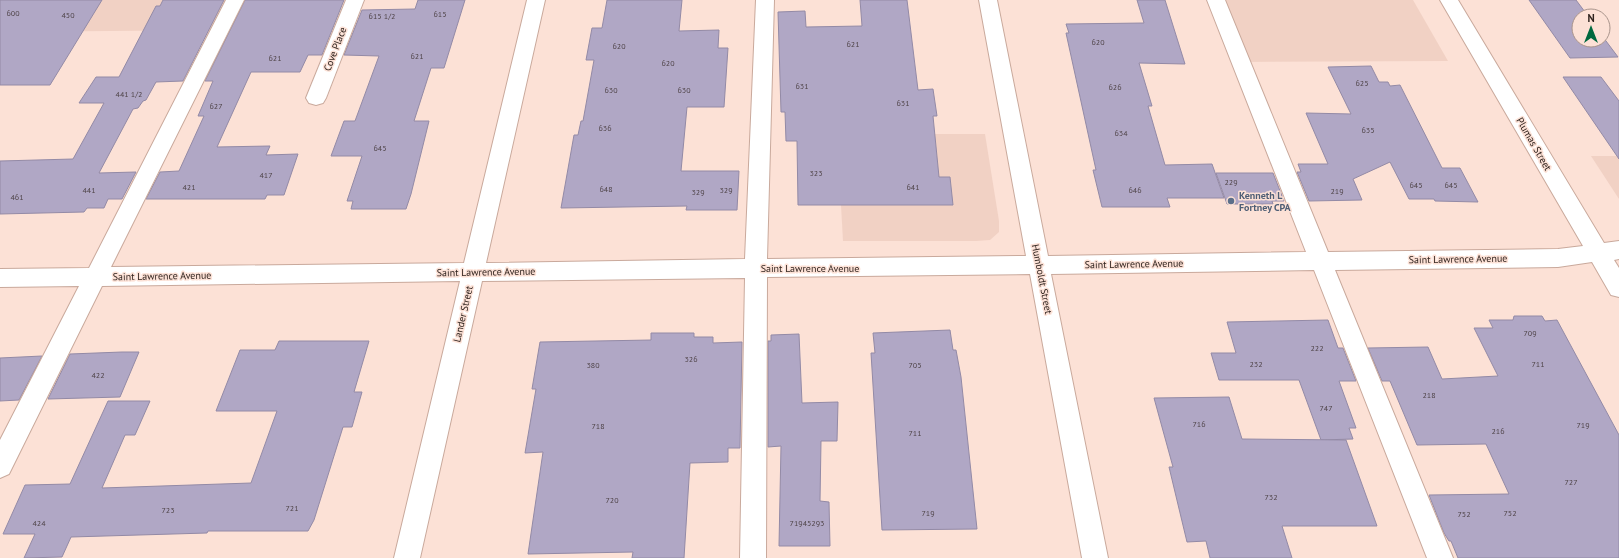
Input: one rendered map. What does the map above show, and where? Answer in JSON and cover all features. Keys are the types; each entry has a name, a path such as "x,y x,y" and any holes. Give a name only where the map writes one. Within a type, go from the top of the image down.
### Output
{"street":[{"path":"0,466 235,0"},
{"name":"Cove Place","path":"316,98 355,0"},
{"name":"Lander Street","path":"407,558 536,0"},
{"path":"753,558 756,224 765,0"},
{"name":"Humboldt Street","path":"988,0 1095,558"},
{"path":"1216,0 1440,558"},
{"name":"Plumas Street","path":"1449,0 1609,251 1619,288"},
{"name":"Saint Lawrence Avenue","path":"0,278 1039,266 1558,258 1609,251"}],"shaded area":[{"path":"0,0 235,0 220,30 0,32"},
{"path":"1216,0 1413,0 1448,61 1241,62"},
{"path":"837,134 985,134 999,221 999,232 990,240 976,241 843,241"},
{"path":"1591,156 1619,156 1619,199"}],"building":[{"path":"0,0 102,0 50,85 0,85"},
{"path":"163,0 224,0 183,81 156,82 146,100 143,101 138,108 133,109 99,173 136,172 122,199 108,199 104,208 87,208 84,212 0,214 0,161 73,159 104,103 79,103 96,77 119,77 156,6 160,6"},
{"path":"245,0 344,0 322,55 308,55 300,72 251,72 217,147 270,146 266,155 298,154 284,195 267,195 265,199 146,199 160,172 179,171 204,116 198,116 213,81 205,81"},
{"path":"418,0 465,0 444,68 431,68 414,121 429,121 411,194 406,209 351,209 353,201 347,201 362,156 331,156 344,121 355,121 379,56 344,55 362,10 415,9"},
{"path":"607,0 682,0 679,31 719,30 718,48 728,48 724,107 687,107 681,171 739,171 737,210 686,210 687,206 561,208 574,135 578,135 581,121 583,121 594,60 586,60 592,28 602,28"},
{"path":"860,0 907,0 918,90 933,89 937,116 933,116 939,177 950,177 953,205 798,205 797,141 786,141 785,112 781,112 778,12 805,11 806,27 862,26"},
{"path":"1137,0 1165,0 1185,64 1139,63 1152,106 1148,106 1165,165 1212,164 1224,198 1167,198 1170,207 1102,207 1093,170 1096,170 1066,33 1069,33 1066,24 1144,23"},
{"path":"1529,0 1576,0 1582,8 1571,8 1571,48 1611,48 1618,57 1570,58"},
{"path":"1371,66 1379,82 1388,82 1390,86 1400,85 1442,168 1460,168 1478,202 1409,199 1390,162 1353,179 1362,200 1309,201 1297,172 1301,172 1298,164 1328,164 1306,113 1351,114 1328,67"},
{"path":"1563,77 1601,77 1619,101 1619,159"},
{"path":"1216,173 1273,173 1284,201 1272,201 1273,204 1227,204"},
{"path":"1514,316 1542,316 1545,321 1557,320 1619,435 1619,558 1458,558 1451,541 1449,541 1444,533 1429,495 1509,494 1486,444 1417,445 1390,381 1382,381 1368,348 1428,347 1442,379 1498,376 1474,328 1493,328 1489,320 1513,320"},
{"path":"1328,320 1338,348 1343,348 1356,381 1339,381 1356,428 1349,428 1353,439 1321,440 1299,380 1219,380 1211,353 1236,353 1227,322"},
{"path":"950,330 953,350 956,350 961,377 977,529 882,530 871,353 875,353 873,333"},
{"path":"651,333 694,333 694,337 713,337 713,343 742,342 740,448 728,448 728,462 690,463 684,558 632,558 633,552 528,554 543,452 525,453 536,389 532,389 540,342 651,340"},
{"path":"799,334 802,403 838,402 837,441 821,441 820,501 829,502 830,546 779,546 781,446 768,447 768,341 771,341 771,335"},
{"path":"279,341 369,341 354,392 362,392 352,427 343,427 314,520 308,531 208,531 207,533 71,537 62,557 24,558 35,534 3,534 25,485 70,484 108,401 150,401 135,435 125,435 102,488 251,483 277,411 216,411 240,350 275,350"},
{"path":"139,352 120,397 48,399 70,354"},
{"path":"42,356 19,400 0,401 0,358"},
{"path":"1229,397 1242,439 1346,440 1377,526 1282,526 1292,558 1210,558 1206,541 1187,542 1169,467 1173,467 1154,398"}],"place":[{"name":"Kenneth L Fortney CPA","path":"1231,201"}]}
